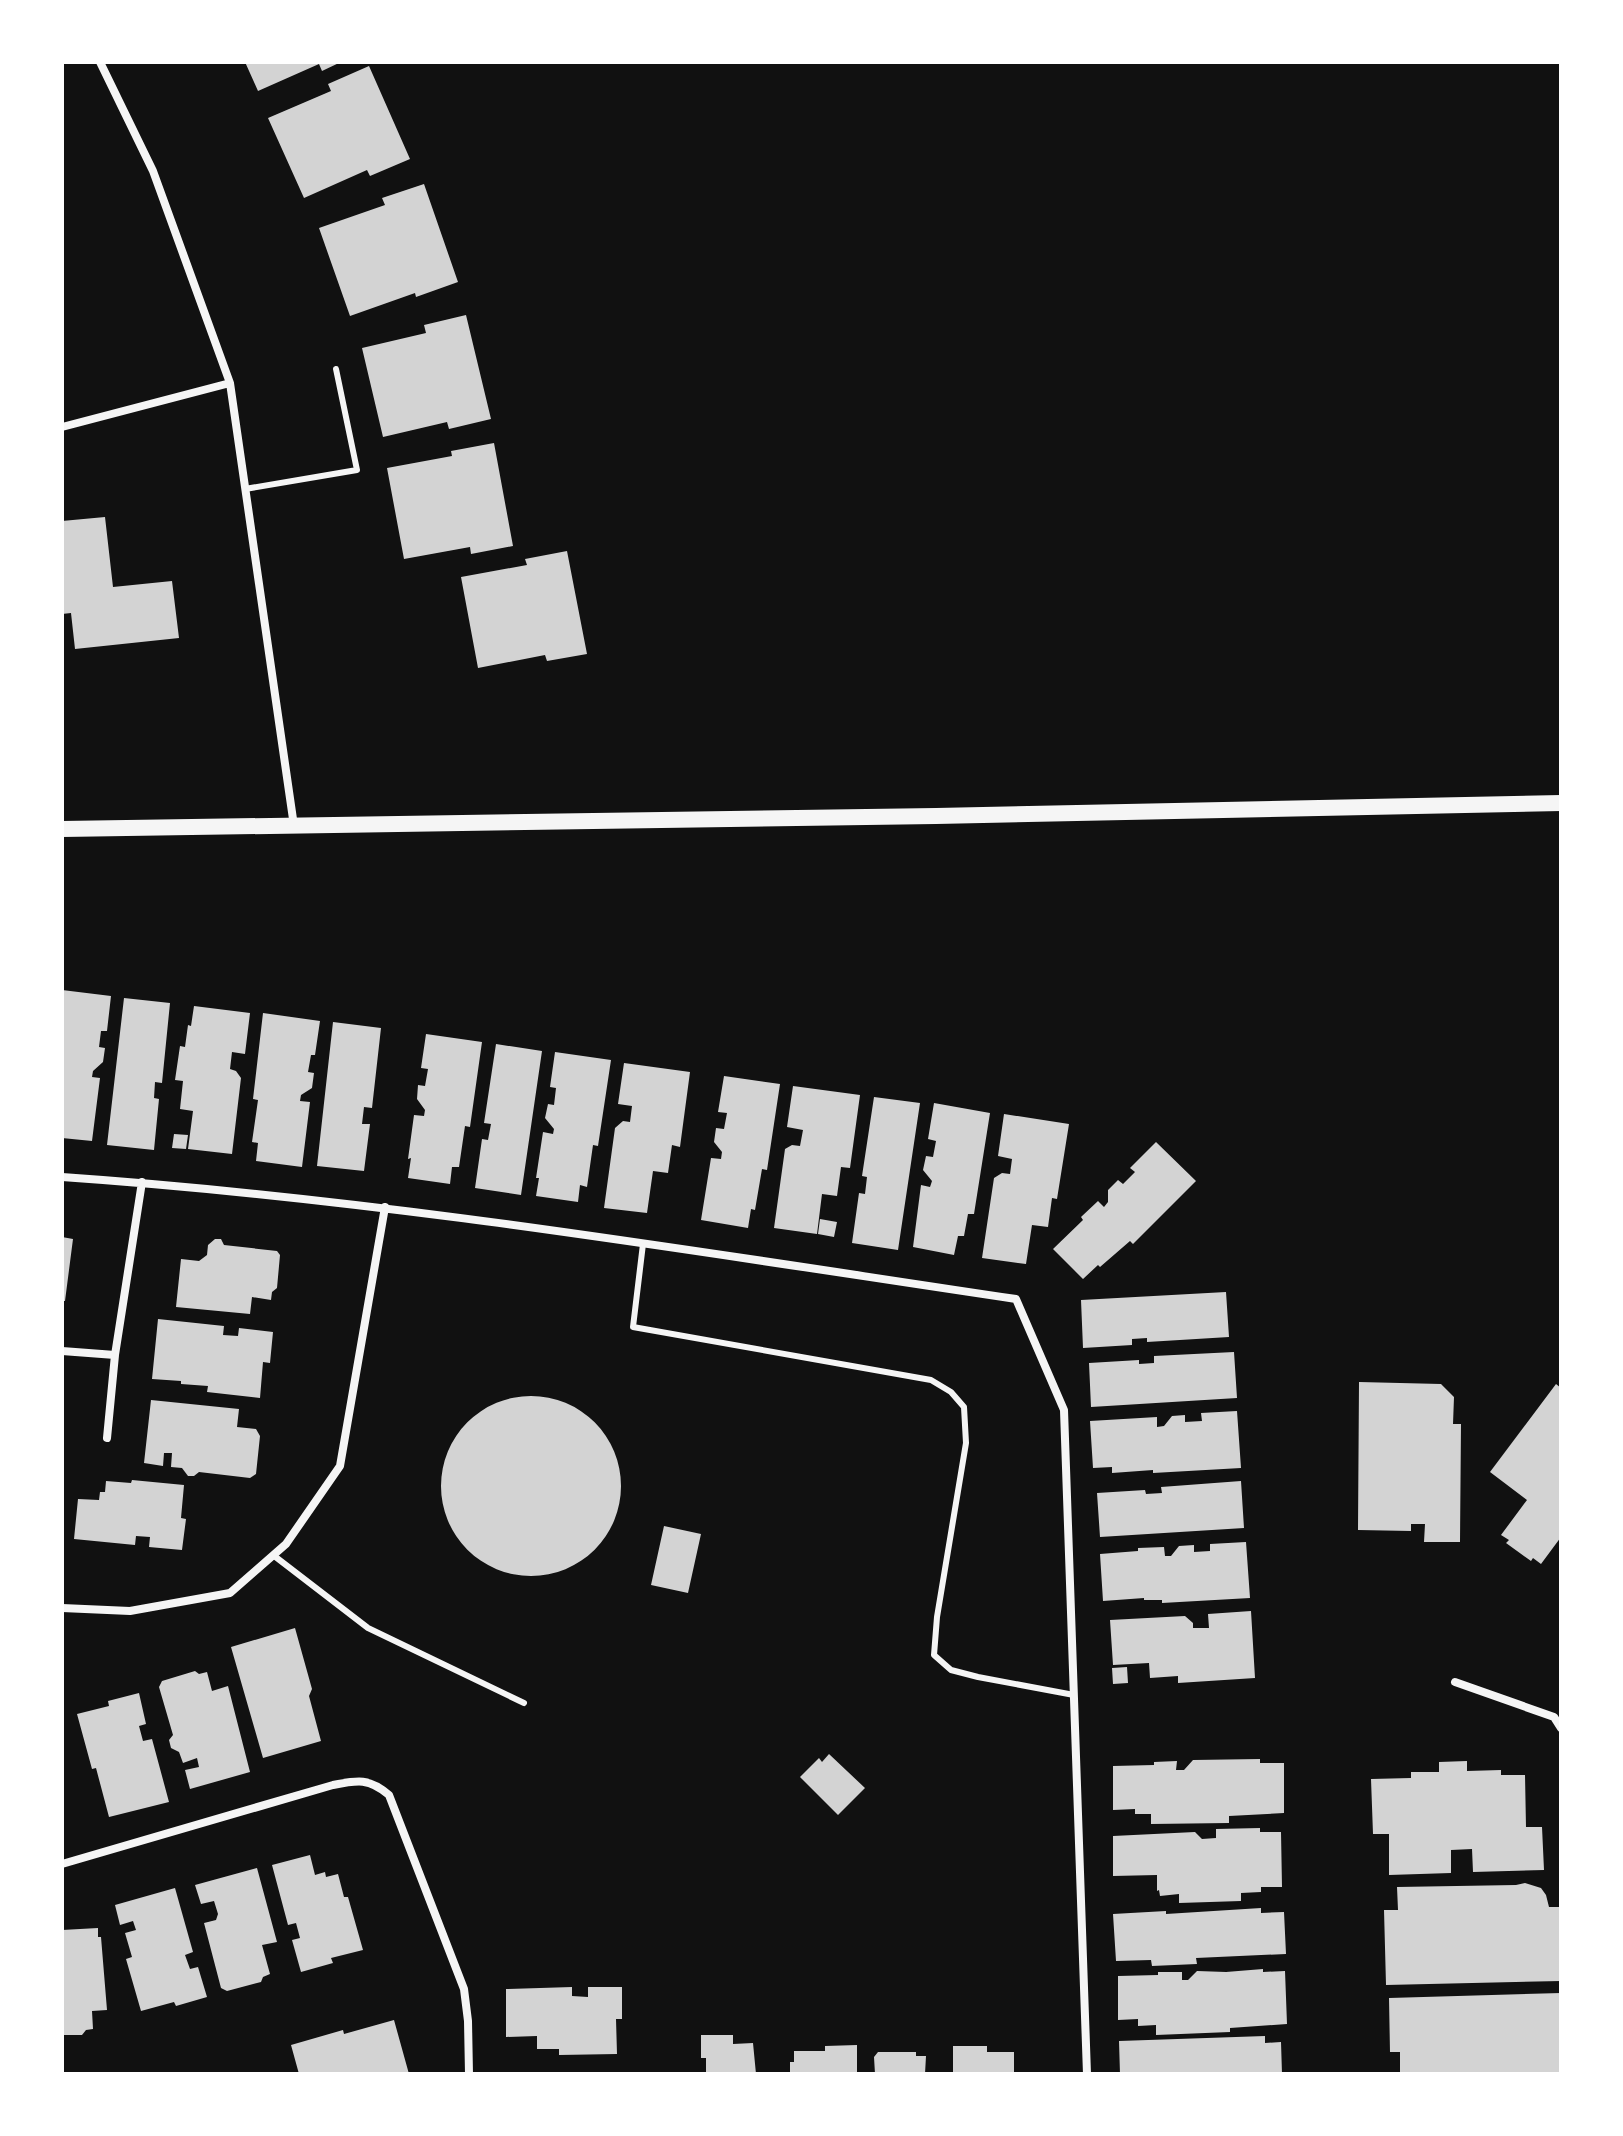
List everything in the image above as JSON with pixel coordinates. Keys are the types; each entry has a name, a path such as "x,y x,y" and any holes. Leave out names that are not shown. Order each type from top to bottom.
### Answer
{"main road":[{"path":"62,829 1561,803"}],"street":[{"path":"100,62 153,171 230,383 294,826"},
{"path":"62,427 230,383"},
{"path":"62,1177 142,1182 385,1207 1016,1299 1064,1410 1087,2074"},
{"path":"107,1438 115,1355 142,1182"},
{"path":"62,1608 130,1611 230,1593 286,1544 340,1466 385,1207"},
{"path":"62,1351 115,1355"},
{"path":"1455,1682 1554,1717 1561,1728"},
{"path":"62,1864 333,1785 373,1783 389,1795 464,1989 469,2074"}],"lane":[{"path":"245,489 357,470 336,369"},
{"path":"643,1244 633,1327 931,1380 951,1392 964,1407 966,1443 937,1617 934,1655 951,1670 1074,1695"},
{"path":"273,1555 368,1628 524,1703"}],"building":[{"path":"245,62 341,62 322,71 319,64 258,91"},
{"path":"369,66 410,159 370,176 367,170 304,198 268,118 331,91 328,84"},
{"path":"424,184 458,282 416,297 415,293 350,316 319,228 385,205 382,198"},
{"path":"466,315 491,419 449,429 447,422 383,437 362,348 426,333 424,325"},
{"path":"494,443 513,546 471,554 470,547 404,559 387,468 452,456 451,451"},
{"path":"105,517 113,587 172,581 179,638 75,649 71,613 62,614 62,521"},
{"path":"567,551 587,654 547,661 545,655 478,668 461,577 527,565 525,559"},
{"path":"62,990 111,996 107,1031 101,1031 99,1047 105,1048 103,1062 93,1071 92,1077 100,1078 92,1141 62,1138"},
{"path":"124,998 170,1003 162,1083 155,1082 154,1098 159,1099 154,1150 107,1145"},
{"path":"194,1006 250,1013 245,1054 232,1052 230,1069 241,1078 232,1154 188,1149 193,1111 180,1109 183,1081 175,1080 180,1046 185,1047"},
{"path":"263,1013 320,1021 315,1055 311,1055 308,1072 314,1073 312,1088 301,1095 300,1101 310,1102 302,1167 256,1161 258,1143 252,1142 258,1100 253,1099"},
{"path":"333,1022 381,1028 372,1108 364,1107 362,1124 370,1124 364,1171 317,1166"},
{"path":"426,1034 482,1042 470,1127 465,1126 459,1167 452,1167 450,1184 408,1178 414,1115 424,1116 425,1110 417,1099 418,1085 425,1086 428,1069 421,1068"},
{"path":"496,1044 542,1051 521,1195 475,1188 482,1139 488,1140 491,1124 484,1123"},
{"path":"555,1052 611,1060 598,1146 593,1145 587,1187 580,1185 578,1202 536,1196 543,1132 553,1134 554,1129 545,1118 548,1104 554,1105 556,1088 550,1087"},
{"path":"624,1063 690,1072 680,1147 672,1145 668,1173 653,1171 647,1213 604,1208 615,1128 623,1121 630,1122 632,1106 618,1104"},
{"path":"724,1076 780,1084 767,1170 762,1169 755,1210 751,1209 748,1228 701,1220 711,1158 721,1159 722,1152 714,1142 716,1128 724,1129 727,1113 718,1112"},
{"path":"793,1086 860,1095 850,1168 841,1167 837,1196 822,1194 817,1234 774,1228 785,1149 792,1145 800,1146 803,1130 787,1127"},
{"path":"874,1097 920,1103 898,1250 852,1243 859,1193 865,1194 867,1177 862,1176"},
{"path":"934,1103 990,1113 974,1214 968,1214 964,1236 958,1236 954,1255 913,1247 921,1185 930,1187 932,1181 923,1170 926,1156 933,1157 936,1141 928,1139"},
{"path":"1004,1114 1069,1124 1057,1199 1052,1198 1048,1227 1032,1225 1026,1264 982,1258 994,1178 1002,1173 1010,1174 1012,1159 998,1156"},
{"path":"174,1134 188,1135 186,1149 172,1148"},
{"path":"1156,1142 1196,1181 1133,1244 1130,1241 1083,1279 1053,1249 1098,1201 1104,1207 1108,1202 1108,1190 1118,1180 1123,1184 1135,1172 1130,1168"},
{"path":"820,1219 837,1222 834,1237 818,1234"},
{"path":"62,1237 73,1239 65,1301 62,1301"},
{"path":"215,1239 221,1239 224,1245 277,1251 280,1255 277,1288 272,1292 271,1300 252,1297 250,1314 176,1307 181,1259 199,1261 207,1255 208,1245"},
{"path":"1226,1292 1229,1337 1147,1342 1147,1338 1132,1339 1132,1345 1083,1348 1081,1300"},
{"path":"158,1319 224,1326 223,1335 238,1336 239,1328 273,1332 270,1363 263,1362 260,1398 207,1392 208,1386 152,1379"},
{"path":"1234,1352 1237,1398 1091,1407 1089,1363 1139,1360 1139,1364 1154,1363 1154,1356"},
{"path":"1359,1382 1441,1384 1454,1397 1453,1424 1461,1424 1460,1542 1424,1542 1425,1524 1411,1524 1411,1531 1358,1530"},
{"path":"1556,1384 1561,1388 1561,1537 1541,1564 1533,1558 1531,1561 1506,1543 1509,1540 1501,1535 1527,1500 1490,1472"},
{"path":"531,1396 565,1403 594,1423 614,1452 621,1486 614,1520 594,1549 565,1569 531,1576 497,1569 468,1549 448,1520 441,1486 448,1452 468,1423 497,1403"},
{"path":"151,1400 239,1409 237,1427 256,1429 260,1436 256,1474 250,1478 199,1472 188,1476 182,1468 171,1467 172,1453 164,1453 163,1466 144,1463"},
{"path":"1237,1411 1241,1468 1112,1473 1112,1467 1093,1468 1090,1421 1157,1417 1157,1427 1164,1426 1172,1416 1185,1415 1185,1422 1202,1421 1201,1413"},
{"path":"132,1480 184,1485 181,1518 186,1519 182,1550 149,1547 150,1537 136,1536 135,1545 74,1539 78,1499 99,1500 100,1492 105,1492 106,1481 131,1483"},
{"path":"1241,1481 1244,1528 1100,1537 1097,1493 1145,1490 1146,1494 1162,1493 1161,1487"},
{"path":"664,1526 701,1534 688,1593 651,1585"},
{"path":"1246,1542 1250,1598 1162,1603 1162,1600 1144,1598 1103,1601 1100,1554 1164,1547 1165,1556 1171,1556 1179,1546 1194,1545 1194,1552 1210,1551 1210,1544"},
{"path":"1251,1611 1255,1678 1178,1683 1178,1676 1150,1678 1149,1663 1113,1665 1110,1620 1185,1616 1193,1623 1193,1628 1209,1628 1208,1614"},
{"path":"295,1628 312,1689 309,1696 321,1741 263,1758 231,1647"},
{"path":"1127,1667 1128,1683 1113,1684 1112,1668"},
{"path":"195,1671 199,1674 207,1672 212,1691 228,1686 250,1772 190,1789 185,1770 199,1767 197,1758 183,1763 179,1752 171,1748 169,1740 173,1735 159,1687 162,1681"},
{"path":"139,1693 146,1724 139,1726 143,1741 152,1739 169,1802 109,1817 77,1714 109,1706 108,1701"},
{"path":"829,1754 865,1788 838,1815 800,1777 819,1758 822,1762"},
{"path":"1260,1759 1260,1763 1284,1763 1284,1813 1229,1816 1229,1823 1151,1824 1151,1814 1135,1814 1135,1809 1113,1810 1113,1766 1177,1761 1176,1770 1184,1770 1193,1760"},
{"path":"1467,1761 1467,1771 1501,1770 1501,1775 1525,1775 1526,1827 1542,1827 1544,1870 1473,1872 1472,1849 1451,1850 1451,1873 1389,1875 1389,1834 1373,1834 1371,1779 1411,1778 1411,1772 1439,1772 1439,1762"},
{"path":"1260,1828 1260,1832 1281,1832 1282,1887 1261,1887 1261,1892 1241,1893 1241,1901 1179,1903 1179,1894 1160,1896 1157,1875 1113,1876 1113,1836 1195,1832 1202,1839 1216,1838 1216,1829"},
{"path":"310,1855 315,1875 325,1872 326,1877 338,1874 363,1950 331,1958 333,1963 301,1972 292,1940 300,1938 296,1923 288,1925 272,1865"},
{"path":"257,1868 277,1942 262,1945 270,1974 263,1977 261,1982 227,1991 221,1988 204,1923 216,1920 218,1914 214,1901 201,1904 195,1885"},
{"path":"1525,1883 1541,1888 1549,1907 1559,1907 1561,1981 1386,1985 1384,1910 1398,1910 1397,1887"},
{"path":"175,1888 193,1952 185,1955 190,1969 198,1967 207,1997 141,2011 126,1959 132,1957 125,1933 136,1930 133,1921 120,1925 115,1905"},
{"path":"1261,1908 1261,1913 1284,1912 1286,1954 1196,1958 1197,1964 1152,1966 1151,1960 1116,1961 1113,1914"},
{"path":"98,1928 107,2010 92,2011 93,2029 86,2030 82,2035 62,2035 62,1930"},
{"path":"1263,1969 1263,1972 1285,1971 1287,2024 1230,2028 1230,2032 1156,2035 1156,2025 1138,2026 1138,2019 1118,2020 1118,1976 1182,1972 1182,1980 1188,1980 1197,1971"},
{"path":"572,1987 572,1996 588,1997 588,1987 622,1987 622,2019 616,2019 617,2054 559,2055 559,2049 537,2049 537,2036 506,2037 506,1989"},
{"path":"1561,1993 1561,2074 1400,2074 1400,2052 1390,2052 1389,1998"},
{"path":"394,2020 409,2074 299,2074 291,2045"},
{"path":"701,2035 733,2035 733,2044 753,2043 756,2074 706,2074 706,2058 701,2058"},
{"path":"1265,2036 1265,2043 1281,2042 1282,2074 1120,2074 1119,2041"},
{"path":"857,2045 857,2074 790,2074 794,2051 825,2051 825,2046"},
{"path":"953,2046 987,2046 987,2052 1014,2052 1014,2074 953,2074"},
{"path":"878,2052 916,2052 916,2056 926,2056 925,2074 875,2074 874,2057"}]}
